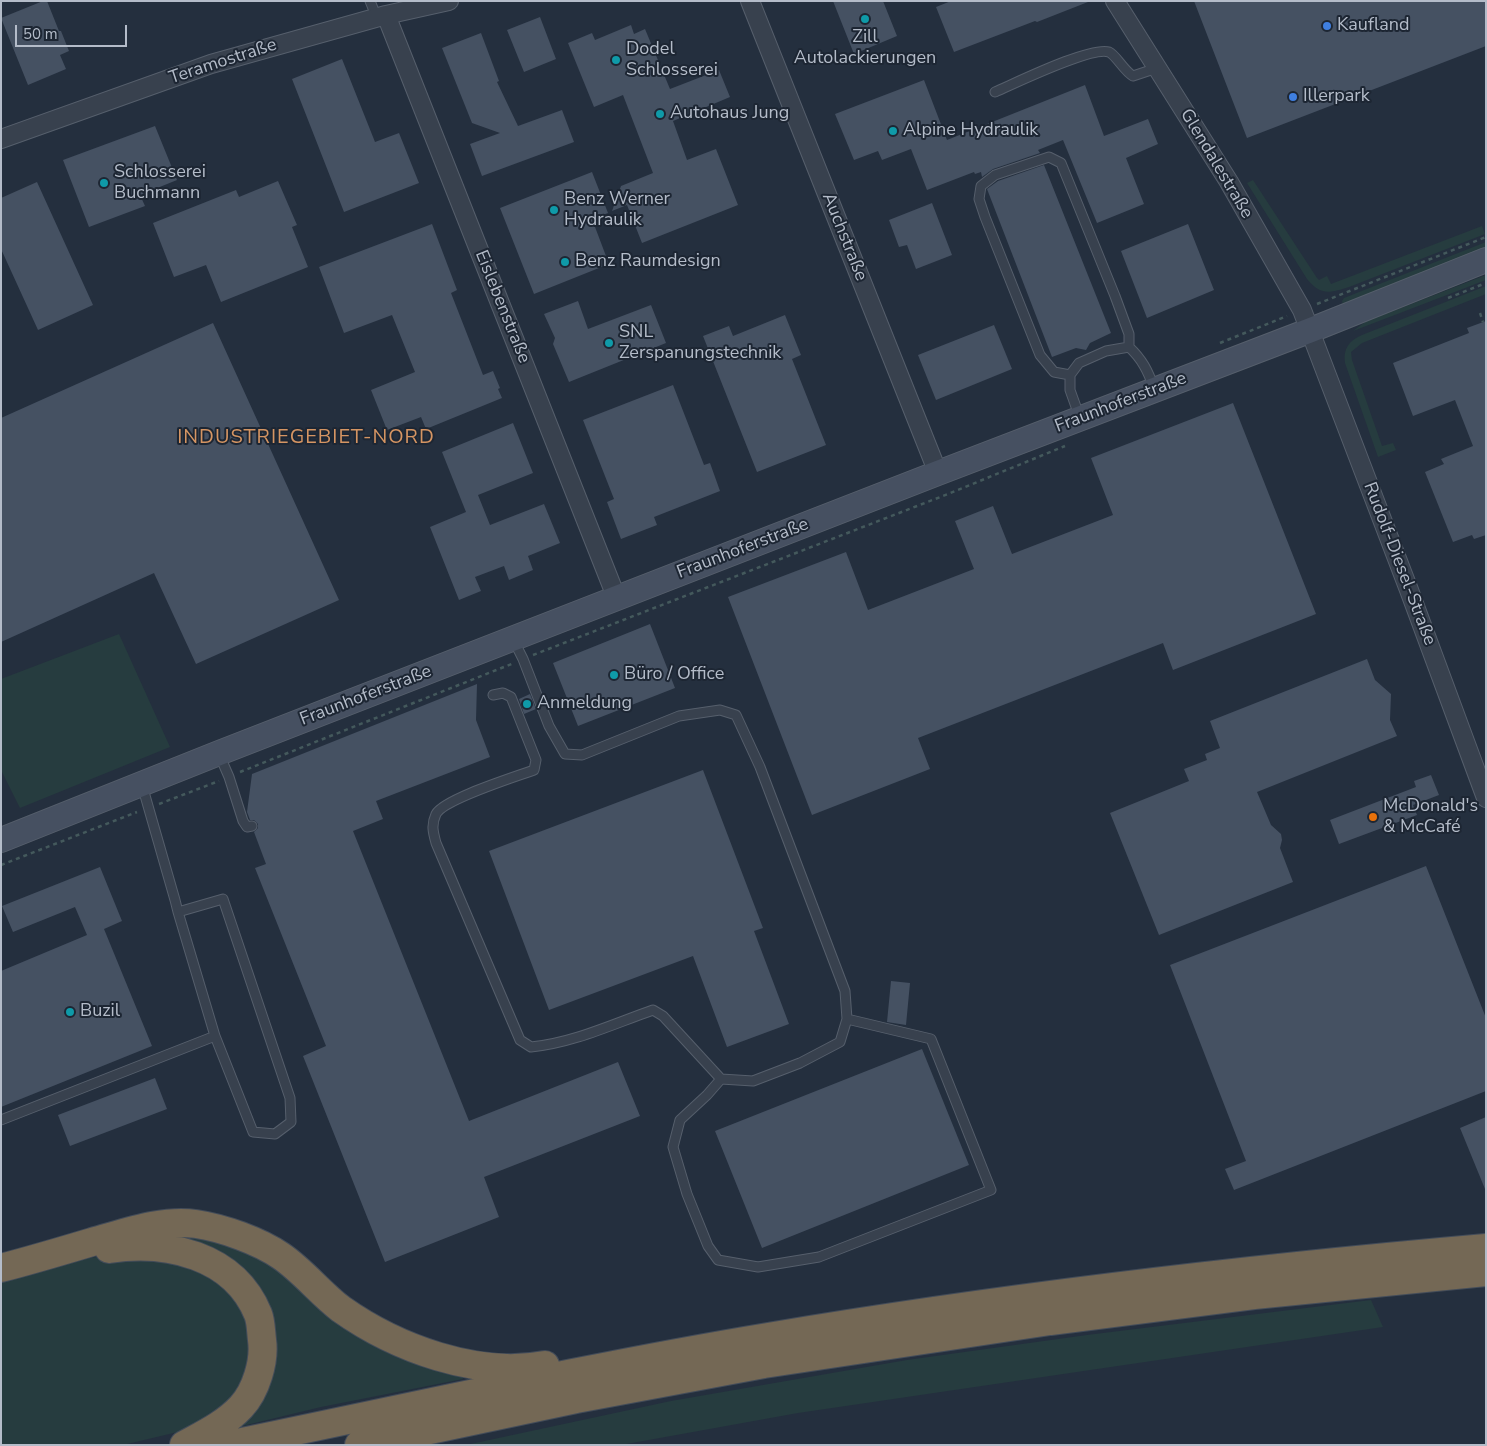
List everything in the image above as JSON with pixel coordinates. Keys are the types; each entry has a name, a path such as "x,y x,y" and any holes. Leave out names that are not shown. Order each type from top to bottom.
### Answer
{"highway":[{"path":"1,1268 156,1225 194,1224 224,1230 248,1239 281,1256 340,1308 374,1330 451,1360 484,1367 536,1366 634,1348 673,1354"},
{"path":"1,1279 98,1250 117,1247 172,1248 200,1256 224,1269 244,1289 259,1315 264,1353 257,1381 243,1406 227,1420 184,1445"},
{"path":"228,1445 433,1401 776,1335 930,1311 1170,1279 1486,1248"},
{"path":"358,1445 576,1399 783,1361 1050,1321 1254,1295 1486,1272"}],"street":[{"name":"Teramostraße","path":"1,139 211,64 430,3 449,1"},
{"name":"Auchstraße","path":"750,1 938,473"},
{"name":"Glendalestraße","path":"1115,1 1229,182 1302,310 1311,330"},
{"name":"Eislebenstraße","path":"382,17 617,599"},
{"name":"Fraunhoferstraße","path":"1,840 219,753 518,649 617,599 1311,330 1486,260"},
{"name":"Rudolf-Diesel-Straße","path":"1311,330 1363,472 1410,590 1486,798"}],"lane":[{"path":"370,1 382,17"},
{"path":"995,92 1078,56 1104,51 1112,53 1126,72 1133,76 1157,68"},
{"path":"1070,375 1054,372 1040,355 984,217 979,199 981,186 995,175 1048,157 1061,163 1115,296 1129,334 1129,347 1139,356 1148,371 1155,390"},
{"path":"1080,419 1070,390 1070,375 1080,363 1106,351 1129,347"},
{"path":"493,696 503,693 512,697 536,760 534,770 458,798 437,812 432,828 440,852 520,1040 531,1048 544,1046 565,1041 653,1010 663,1016 721,1079 753,1081 800,1063 840,1042 847,1019 845,991 760,767 736,715 720,710 679,716 582,755 565,754 549,726 518,649"},
{"path":"219,753 243,821 247,827 252,826"},
{"path":"142,785 178,912 215,1036 253,1132 275,1134 291,1122 290,1098 223,899 178,912"},
{"path":"721,1079 680,1120 673,1148 687,1194 708,1246 718,1260 758,1267 819,1257 991,1190 932,1040 847,1019"},
{"path":"1,1120 215,1036"}],"path":[{"path":"1441,300 1486,283"},
{"path":"1480,313 1483,322"},
{"path":"1,866 229,777 518,649 931,501 1073,443"}],"green space":[{"path":"1253,180 1317,278 1319,280 1327,276 1331,284 1482,226 1485,234 1349,287 1331,292 1321,291 1307,279 1247,183"},
{"path":"1486,242 1486,248 1343,305 1342,301 1344,298"},
{"path":"1486,275 1486,280 1353,331 1365,322"},
{"path":"1486,286 1486,294 1362,343 1351,352 1352,360 1382,446 1393,443 1396,450 1378,457 1345,363 1346,349 1354,340 1362,335"},
{"path":"119,634 170,747 20,808 1,770 1,679"},
{"path":"168,1233 217,1236 462,1370 463,1379 321,1407 242,1426 239,1423 270,1334"},
{"path":"126,1254 163,1256 216,1274 252,1323 250,1377 207,1425 123,1445 1,1445 1,1283 89,1258"},
{"path":"1371,1300 1383,1327 798,1413 621,1445 466,1445 671,1401 907,1360 1087,1335"}],"building":[{"path":"47,1 69,51 60,55 66,69 28,85 1,18"},
{"name":"Zill Autolackierungen","path":"833,1 883,1 897,36 854,54"},
{"path":"951,1 1088,2 954,52 936,7"},
{"name":"Illerpark","path":"1194,1 1486,1 1486,46 1247,138"},
{"path":"540,17 556,59 524,72 507,30"},
{"path":"631,25 634,34 645,29 670,89 719,70 730,97 673,121 687,160 716,149 738,205 642,243 627,205 612,211 621,186 653,173 623,95 594,107 568,43 592,33 595,40"},
{"path":"481,33 499,81 497,82 518,126 562,110 574,142 482,176 470,144 500,133 472,123 442,48"},
{"path":"342,59 375,142 399,133 419,183 344,212 292,79"},
{"path":"924,80 947,140 1085,85 1104,136 1148,119 1158,144 1126,158 1144,204 1097,223 1063,140 1038,150 1040,153 993,169 982,177 981,172 975,174 974,172 927,190 911,149 882,160 878,151 854,160 835,114"},
{"name":"Schlosserei Buchmann","path":"155,126 177,180 140,195 145,206 89,227 63,160"},
{"path":"1044,165 1111,333 1090,343 1086,350 1076,348 1052,357 987,189 998,181"},
{"path":"592,172 608,213 592,219 609,264 534,294 500,208"},
{"path":"278,181 297,225 292,227 308,267 221,302 206,265 174,277 153,223 236,190 239,197"},
{"path":"37,182 93,305 38,330 1,249 1,198"},
{"path":"932,203 952,255 916,269 907,245 899,247 889,220"},
{"path":"432,224 457,290 451,293 483,375 493,371 502,398 426,429 421,417 387,430 371,390 415,372 392,315 344,333 319,267"},
{"path":"1188,224 1214,290 1147,318 1121,251"},
{"name":"SNL Zerspanungstechnik","path":"578,301 588,329 651,305 666,343 569,382 553,344 555,338 544,314"},
{"path":"785,315 801,355 792,359 826,445 757,472 703,336 729,326 733,336"},
{"path":"1486,321 1486,535 1474,539 1472,535 1453,542 1425,472 1444,464 1441,459 1473,446 1455,400 1413,416 1393,363 1469,333 1467,328"},
{"path":"213,323 339,600 196,664 154,573 1,642 1,418"},
{"path":"994,325 1012,369 936,400 918,355"},
{"path":"673,385 704,465 710,463 720,491 654,517 657,525 621,539 607,502 614,499 583,420"},
{"path":"1233,403 1316,614 1173,670 1163,643 918,738 930,769 812,815 728,597 846,552 868,610 974,569 955,521 993,506 1012,554 1113,515 1091,458"},
{"path":"513,423 533,473 478,495 490,525 544,504 560,543 528,556 533,570 509,580 504,566 475,577 481,591 459,600 430,527 466,512 442,452"},
{"name":"Büro / Office","path":"650,624 675,688 578,726 553,663"},
{"path":"1367,659 1375,680 1391,694 1390,720 1397,736 1257,792 1271,825 1281,834 1280,848 1293,882 1159,935 1110,813 1189,781 1184,769 1207,760 1205,754 1220,748 1210,721"},
{"path":"477,684 476,720 490,757 376,801 383,819 353,831 469,1121 618,1062 640,1116 484,1177 499,1217 385,1262 303,1056 326,1046 255,868 266,864 254,832 258,828 258,824 254,820 250,820 247,812 252,774"},
{"name":"Anmeldung","path":"530,694 536,709 524,714 519,699"},
{"path":"703,770 763,928 754,931 789,1024 727,1047 693,956 549,1010 489,851"},
{"name":"McDonald's & McCafé","path":"1431,775 1439,795 1413,805 1417,815 1339,844 1330,820 1416,787 1414,781"},
{"path":"1426,866 1486,1018 1486,1091 1234,1190 1225,1169 1246,1161 1170,965"},
{"name":"Buzil","path":"100,867 122,921 104,929 152,1046 1,1107 1,971 87,935 75,907 13,932 2,906"},
{"path":"891,981 910,983 906,1025 887,1022"},
{"path":"922,1049 969,1165 762,1248 715,1131"},
{"path":"155,1078 167,1109 70,1146 58,1115"},
{"path":"1486,1117 1486,1189 1485,1189 1460,1128"}],"place":[{"name":"Zill Autolackierungen","path":"865,19"},
{"name":"Kaufland","path":"1327,26"},
{"name":"Dodel Schlosserei","path":"616,60"},
{"name":"Illerpark","path":"1293,97"},
{"name":"Autohaus Jung","path":"660,114"},
{"name":"Alpine Hydraulik","path":"893,131"},
{"name":"Schlosserei Buchmann","path":"104,183"},
{"name":"Benz Werner Hydraulik","path":"554,210"},
{"name":"Benz Raumdesign","path":"565,262"},
{"name":"SNL Zerspanungstechnik","path":"609,343"},
{"name":"Büro / Office","path":"614,675"},
{"name":"Anmeldung","path":"527,704"},
{"name":"McDonald's & McCafé","path":"1373,817"},
{"name":"Buzil","path":"70,1012"}],"district":[{"name":"INDUSTRIEGEBIET-NORD","path":"306,438"}]}
